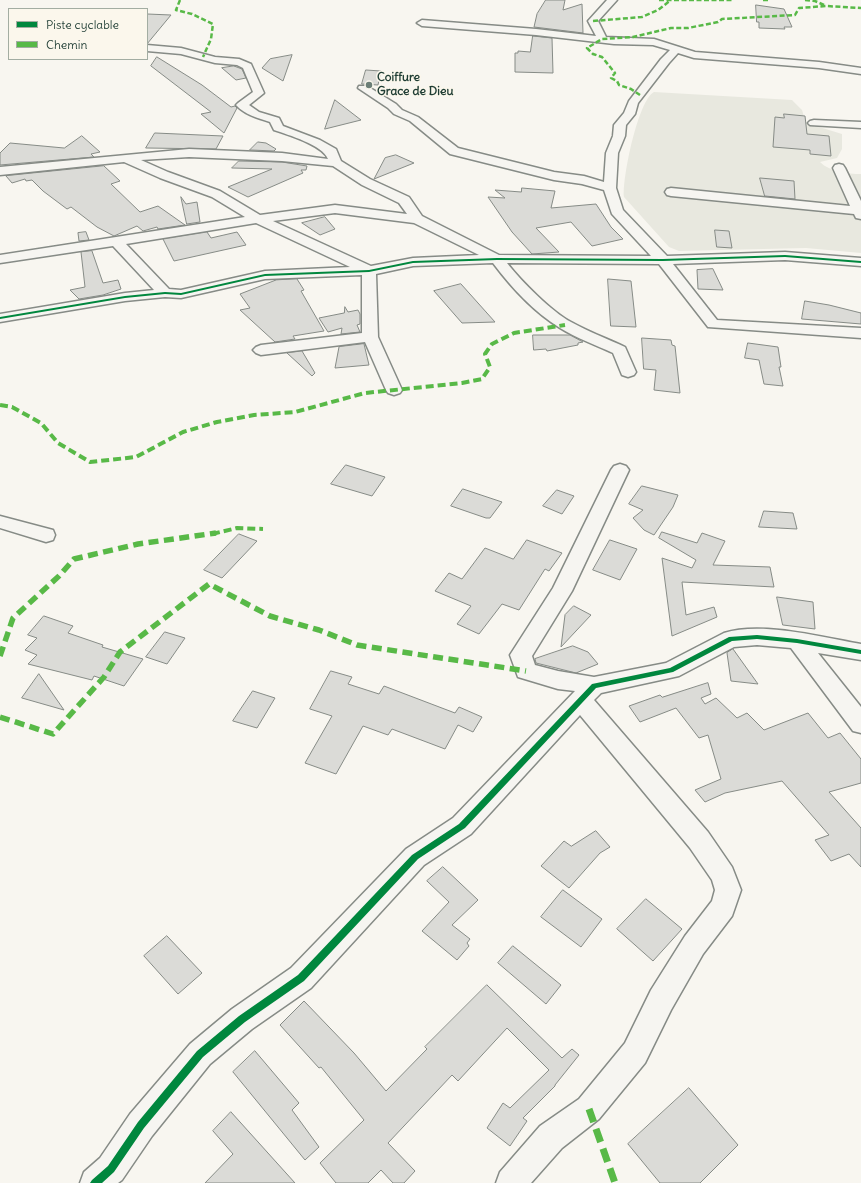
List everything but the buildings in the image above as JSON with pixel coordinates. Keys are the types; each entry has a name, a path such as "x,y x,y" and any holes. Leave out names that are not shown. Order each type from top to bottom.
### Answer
{"street":[{"path":"602,39 593,20 599,16 612,0"},
{"path":"422,23 602,39 654,42 694,55 819,65 861,71"},
{"path":"148,48 181,51 215,60 239,62 247,66 259,93 242,105 255,114 274,120 278,128 316,142 332,152 336,163"},
{"path":"676,50 665,61 633,104 629,114 620,125 619,136 612,153 610,188 617,211 663,260 713,324 861,333"},
{"path":"363,88 392,106 398,112 414,119 454,151 554,176 584,180 610,188"},
{"path":"814,122 861,125"},
{"path":"0,171 189,153 229,154 336,163 366,182 404,200 417,219"},
{"path":"124,158 142,164 164,175 216,194 258,219 369,272"},
{"path":"839,168 860,213"},
{"path":"846,182 861,180"},
{"path":"671,192 860,213"},
{"path":"0,258 258,219 336,209 417,219 497,260 511,278 565,325 620,350 628,372"},
{"path":"115,240 165,293"},
{"path":"0,318 118,298 165,293 181,294 265,276 369,272 413,262 497,260 663,260 785,256 861,262"},
{"path":"369,272 370,338 394,390"},
{"path":"261,350 370,338"},
{"path":"511,1183 551,1137 589,1109 635,1053 661,1000 694,945 723,907 728,890 723,875 699,840 587,693 558,680 526,671 521,655 562,591 620,470"},
{"path":"0,522 46,535"},
{"path":"108,1178 140,1125 200,1054 242,1019 300,978 415,857 462,826 587,693 671,670 731,639 757,637 797,641 861,652"},
{"path":"797,641 861,724"}],"shaded area":[{"path":"654,92 792,100 802,110 806,123 842,134 842,149 837,158 820,162 834,170 845,173 861,174 861,253 806,248 679,251 669,247 624,197 628,158 632,141 642,109 648,98"}],"marked path":[{"path":"180,0 176,10 192,14 213,24 211,39 203,57"},
{"path":"659,0 732,0"},
{"path":"593,21 634,19 642,17 658,10 671,0"},
{"path":"763,0 769,0"},
{"path":"805,0 815,1 824,5"},
{"path":"640,95 631,89 619,85 617,81 611,78 615,73 602,57 593,54 587,48 602,39 633,37 671,28 688,28 718,22 722,19 795,15 799,8 826,6 861,8"},
{"path":"0,405 12,407 41,423 58,443 90,462 136,457 183,432 217,422 254,415 295,412 365,393 462,383 482,379 490,367 485,354 492,344 514,333 565,325"},
{"path":"0,656 13,618 59,576 74,559 138,544 182,537 210,535 237,528 263,529"},
{"path":"0,717 53,734 104,677 120,652 209,584 270,616 319,630 357,645 526,671"},
{"path":"589,1109 615,1183"}],"cycle path":[{"path":"0,318 125,297 165,293 181,294 265,275 369,271 413,262 497,259 663,260 785,256 861,262"},
{"path":"95,1183 111,1169 141,1125 200,1054 242,1019 301,978 415,857 462,826 594,686 671,670 731,639 757,637 797,641 861,652"}],"place":[{"name":"Coiffure Grace de Dieu","path":"369,85"}]}
